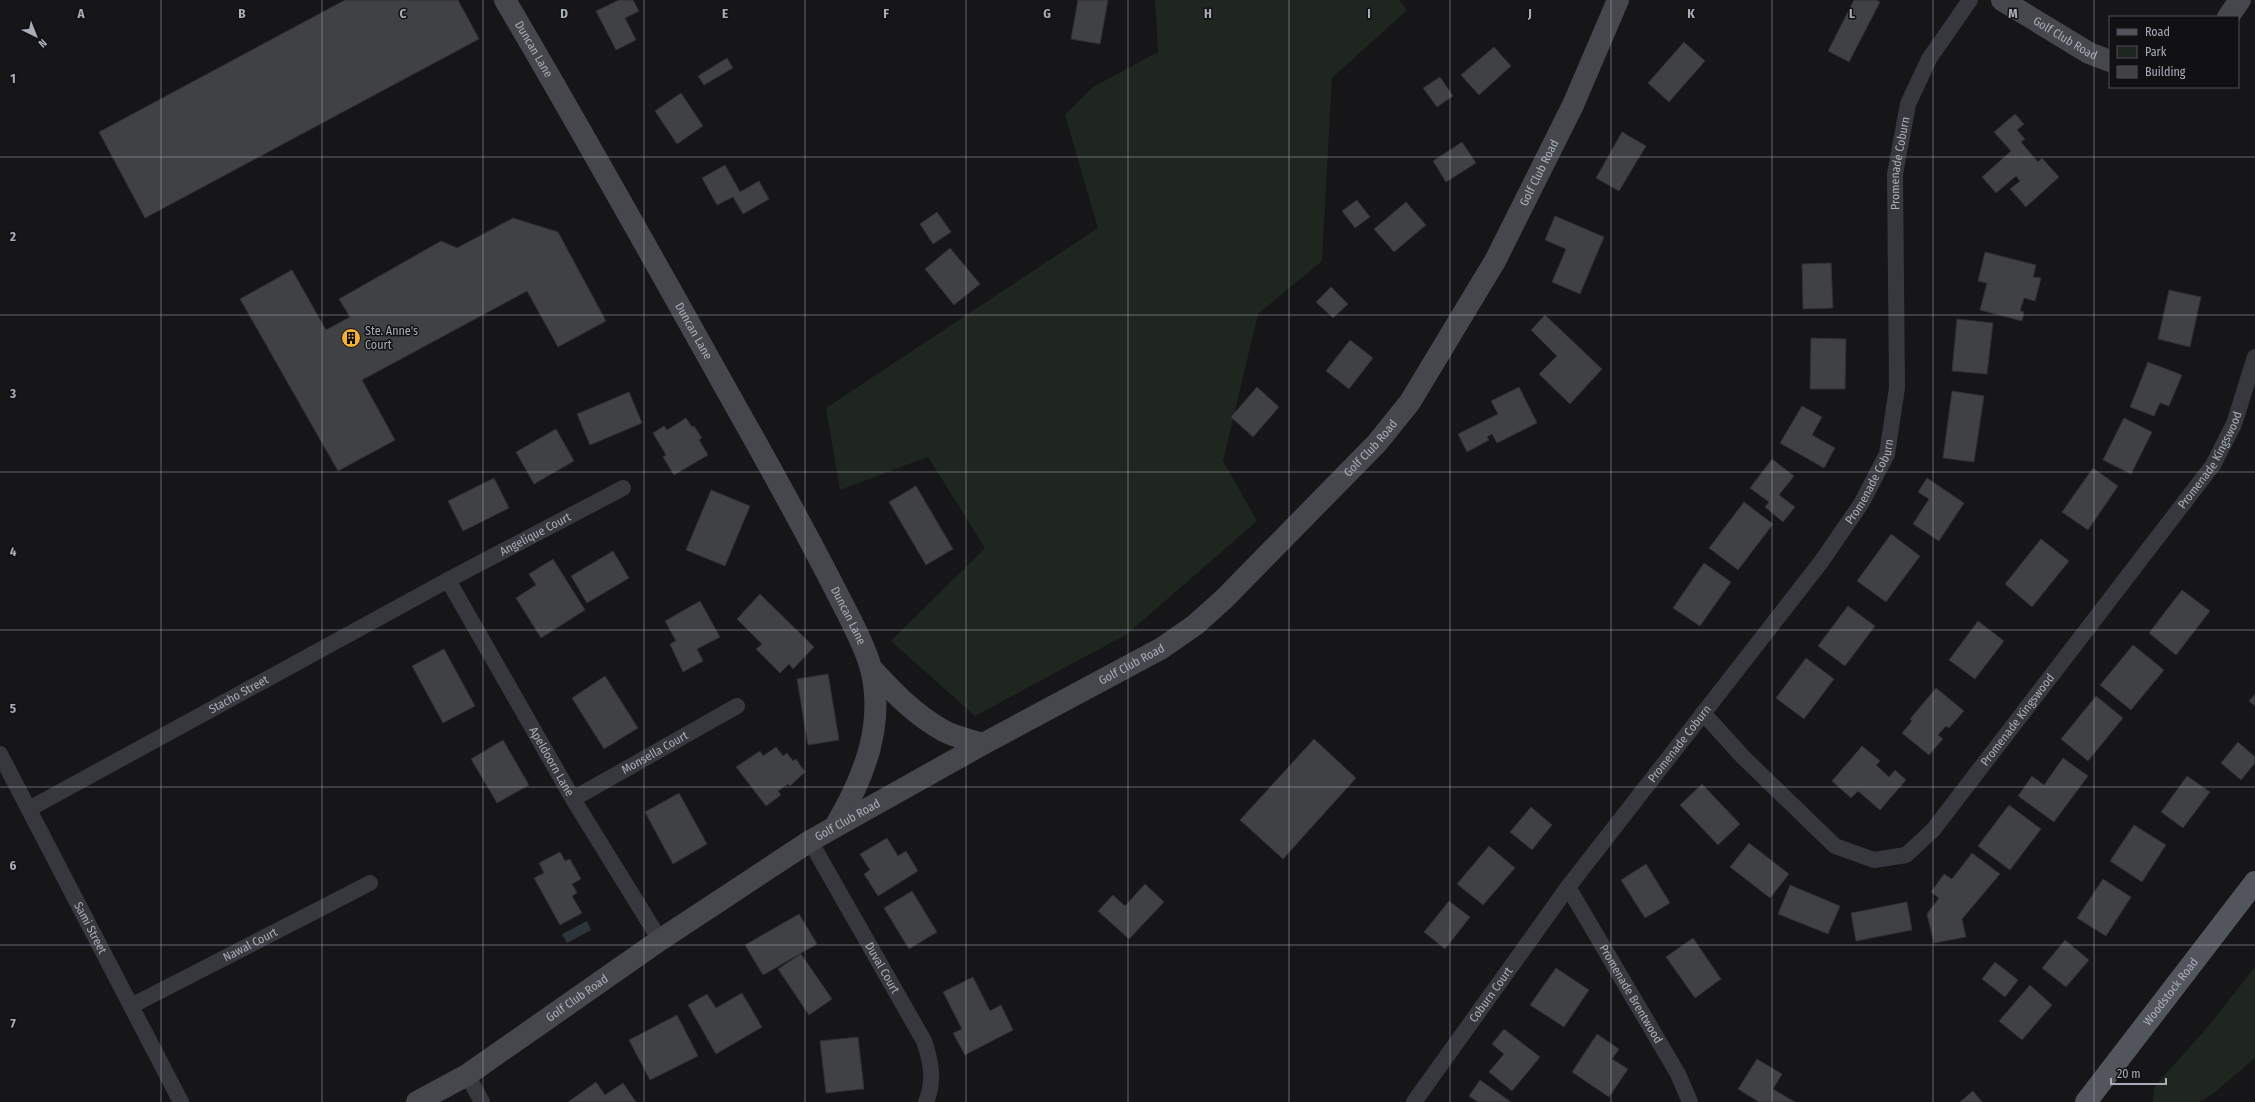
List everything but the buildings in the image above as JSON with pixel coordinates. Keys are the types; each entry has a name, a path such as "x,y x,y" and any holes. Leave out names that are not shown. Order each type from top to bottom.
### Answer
{"main road":[{"name":"Woodstock Road","path":"2086,1102 2255,882"}],"street":[{"name":"Duncan Lane","path":"506,0 799,520 848,614 871,668"},
{"name":"Golf Club Road","path":"417,1102 467,1075 660,940 810,840 836,824 1162,648 1195,625 1224,599 1377,443 1410,402 1454,332 1495,260 1573,105 1618,0"},
{"name":"Promenade Coburn","path":"1568,887 1821,562 1861,504 1887,454 1897,388 1895,174 1908,104 1929,59 1970,0"},
{"name":"Golf Club Road","path":"2002,0 2089,53 2109,61"},
{"path":"2229,16 2240,0"},
{"name":"Promenade Kingswood","path":"1703,713 1743,757 1835,846 1874,860 1906,855 1933,830 2213,465 2234,424 2255,357"},
{"name":"Angelique Court","path":"448,580 623,488"},
{"name":"Apeldoorn Lane","path":"448,580 573,799 660,940"},
{"name":"Stacho Street","path":"29,808 448,580"},
{"path":"871,668 895,694 918,714 945,732 983,744"},
{"path":"836,824 854,795 866,764 873,735 875,705 871,668"},
{"name":"Monsella Court","path":"573,799 737,706"},
{"name":"Sami Street","path":"0,754 181,1102"},
{"name":"Duval Court","path":"810,840 924,1041 930,1057 932,1074 930,1094 926,1102"},
{"name":"Nawal Court","path":"131,1006 370,883"},
{"name":"Coburn Court","path":"1414,1102 1568,887"},
{"name":"Promenade Brentwood","path":"1568,887 1678,1074 1690,1102"},
{"path":"467,1075 482,1102"}],"green space":[{"path":"1155,0 1399,0 1407,10 1332,78 1322,261 1258,314 1223,461 1257,521 1127,634 975,716 891,641 985,548 928,457 840,490 826,408 1098,228 1065,115 1093,87 1158,52"},
{"path":"2255,967 2255,1058 2215,1092 2200,1102 2153,1102 2154,1089 2160,1080 2206,1029"}],"shaded area":[{"path":"587,921 591,930 567,943 562,934"}],"place":[{"name":"Ste. Anne's Court","path":"351,338"}]}
